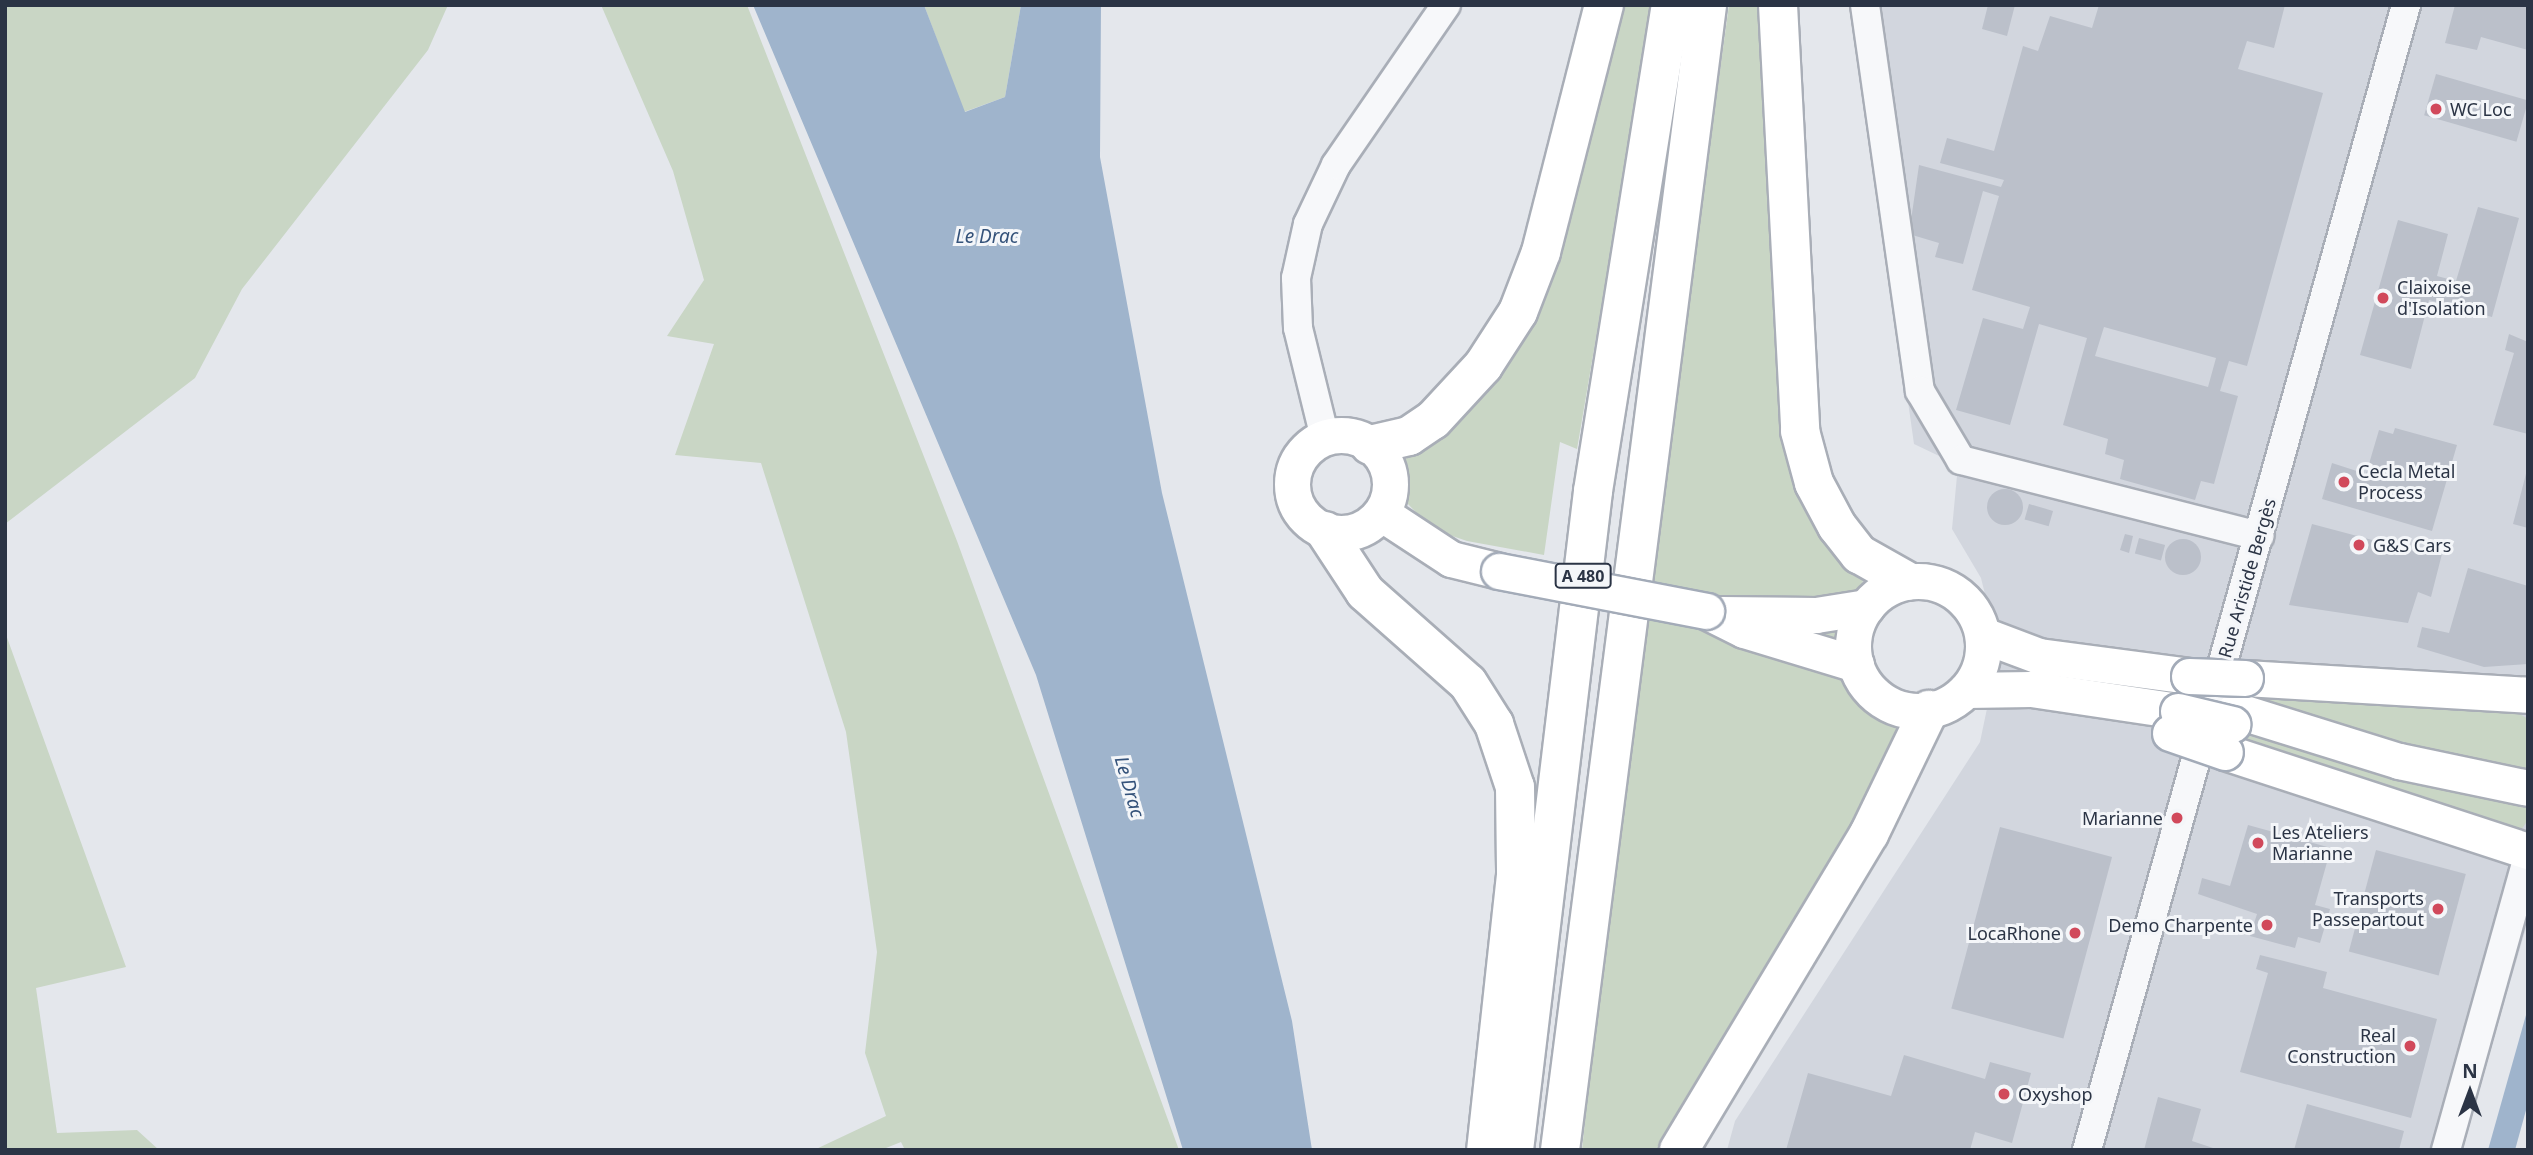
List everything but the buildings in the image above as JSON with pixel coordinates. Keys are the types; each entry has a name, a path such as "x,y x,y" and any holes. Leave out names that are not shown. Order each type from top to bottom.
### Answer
{"highway":[{"path":"1370,445 1409,436 1433,419 1483,366 1518,312 1541,252 1604,5"},
{"name":"A 480","path":"1514,1150 1593,491 1671,5"},
{"name":"A 480","path":"1560,1150 1707,5"},
{"path":"1778,5 1800,431 1814,483 1837,526 1859,554 1907,582"},
{"path":"1325,531 1365,592 1468,683 1494,724 1515,787 1517,864 1486,1150"},
{"path":"1679,1150 1870,834 1929,710"}],"main road":[{"path":"1348,436 1370,445 1389,477 1381,513 1356,531 1325,531 1301,513 1291,484 1301,456 1325,438 1348,436"},
{"path":"1381,513 1451,559 1712,613 1816,615 1866,607 1907,582 1951,589 1975,614 1983,635 1981,665 1966,690"},
{"path":"1866,607 1854,634 1856,664 1884,701 1929,710 1966,690 2031,689 2180,704 2511,785"},
{"path":"1712,613 1744,630 1856,664"},
{"path":"1983,635 2081,664 2180,704 2234,716 2528,854"},
{"path":"2234,716 2528,695"}],"street":[{"path":"1325,438 1296,302 1308,224 1336,165 1446,5"},
{"path":"1865,5 1920,391 1961,460 2259,536"},
{"name":"Rue Aristide Bergès","path":"2087,1150 2406,5"},
{"path":"2446,1150 2528,854"}],"shaded area":[{"path":"1852,5 2528,5 2528,921 2461,1150 1727,1150 1735,1121 1980,742 1999,651 1981,578 1952,529 1958,465 1914,444"}],"green space":[{"path":"5,5 448,5 428,50 242,289 195,378 5,524"},
{"path":"601,5 747,5 957,541 1179,1150 905,1150 901,1142 881,1150 814,1150 886,1116 865,1053 877,952 846,732 761,463 675,455 714,344 667,336 704,280 673,171"},
{"path":"924,5 1021,5 1005,97 964,112"},
{"path":"1614,5 1653,5 1577,449 1560,442 1544,555 1467,541 1432,529 1407,503 1404,461 1461,403 1523,322"},
{"path":"1729,5 1771,5 1781,353 1836,547 1863,581 1836,675 1867,709 1907,727 1859,825 1664,1150 1582,1150 1615,831"},
{"path":"5,632 126,967 36,988 57,1133 137,1130 159,1150 5,1150"},
{"path":"2227,686 2510,708 2528,719 2528,772 2478,767 2230,700"},
{"path":"2228,731 2528,803 2528,820 2521,830 2475,829 2224,744"}],"water":[{"name":"Le Drac","path":"753,5 924,5 965,112 1005,97 1021,5 1101,5 1100,157 1162,493 1292,1021 1312,1150 1183,1150 1036,675"},
{"path":"2528,1008 2528,1103 2515,1150 2488,1150"}],"place":[{"name":"WC Loc","path":"2436,109"},
{"name":"Claixoise d'Isolation","path":"2383,298"},
{"name":"Cecla Metal Process","path":"2344,482"},
{"name":"G&S Cars","path":"2359,545"},
{"name":"Marianne","path":"2177,818"},
{"name":"Les Ateliers Marianne","path":"2258,843"},
{"name":"Transports Passepartout","path":"2438,909"},
{"name":"Demo Charpente","path":"2267,925"},
{"name":"LocaRhone","path":"2075,933"},
{"name":"Real Construction","path":"2410,1046"},
{"name":"Oxyshop","path":"2004,1094"}]}
